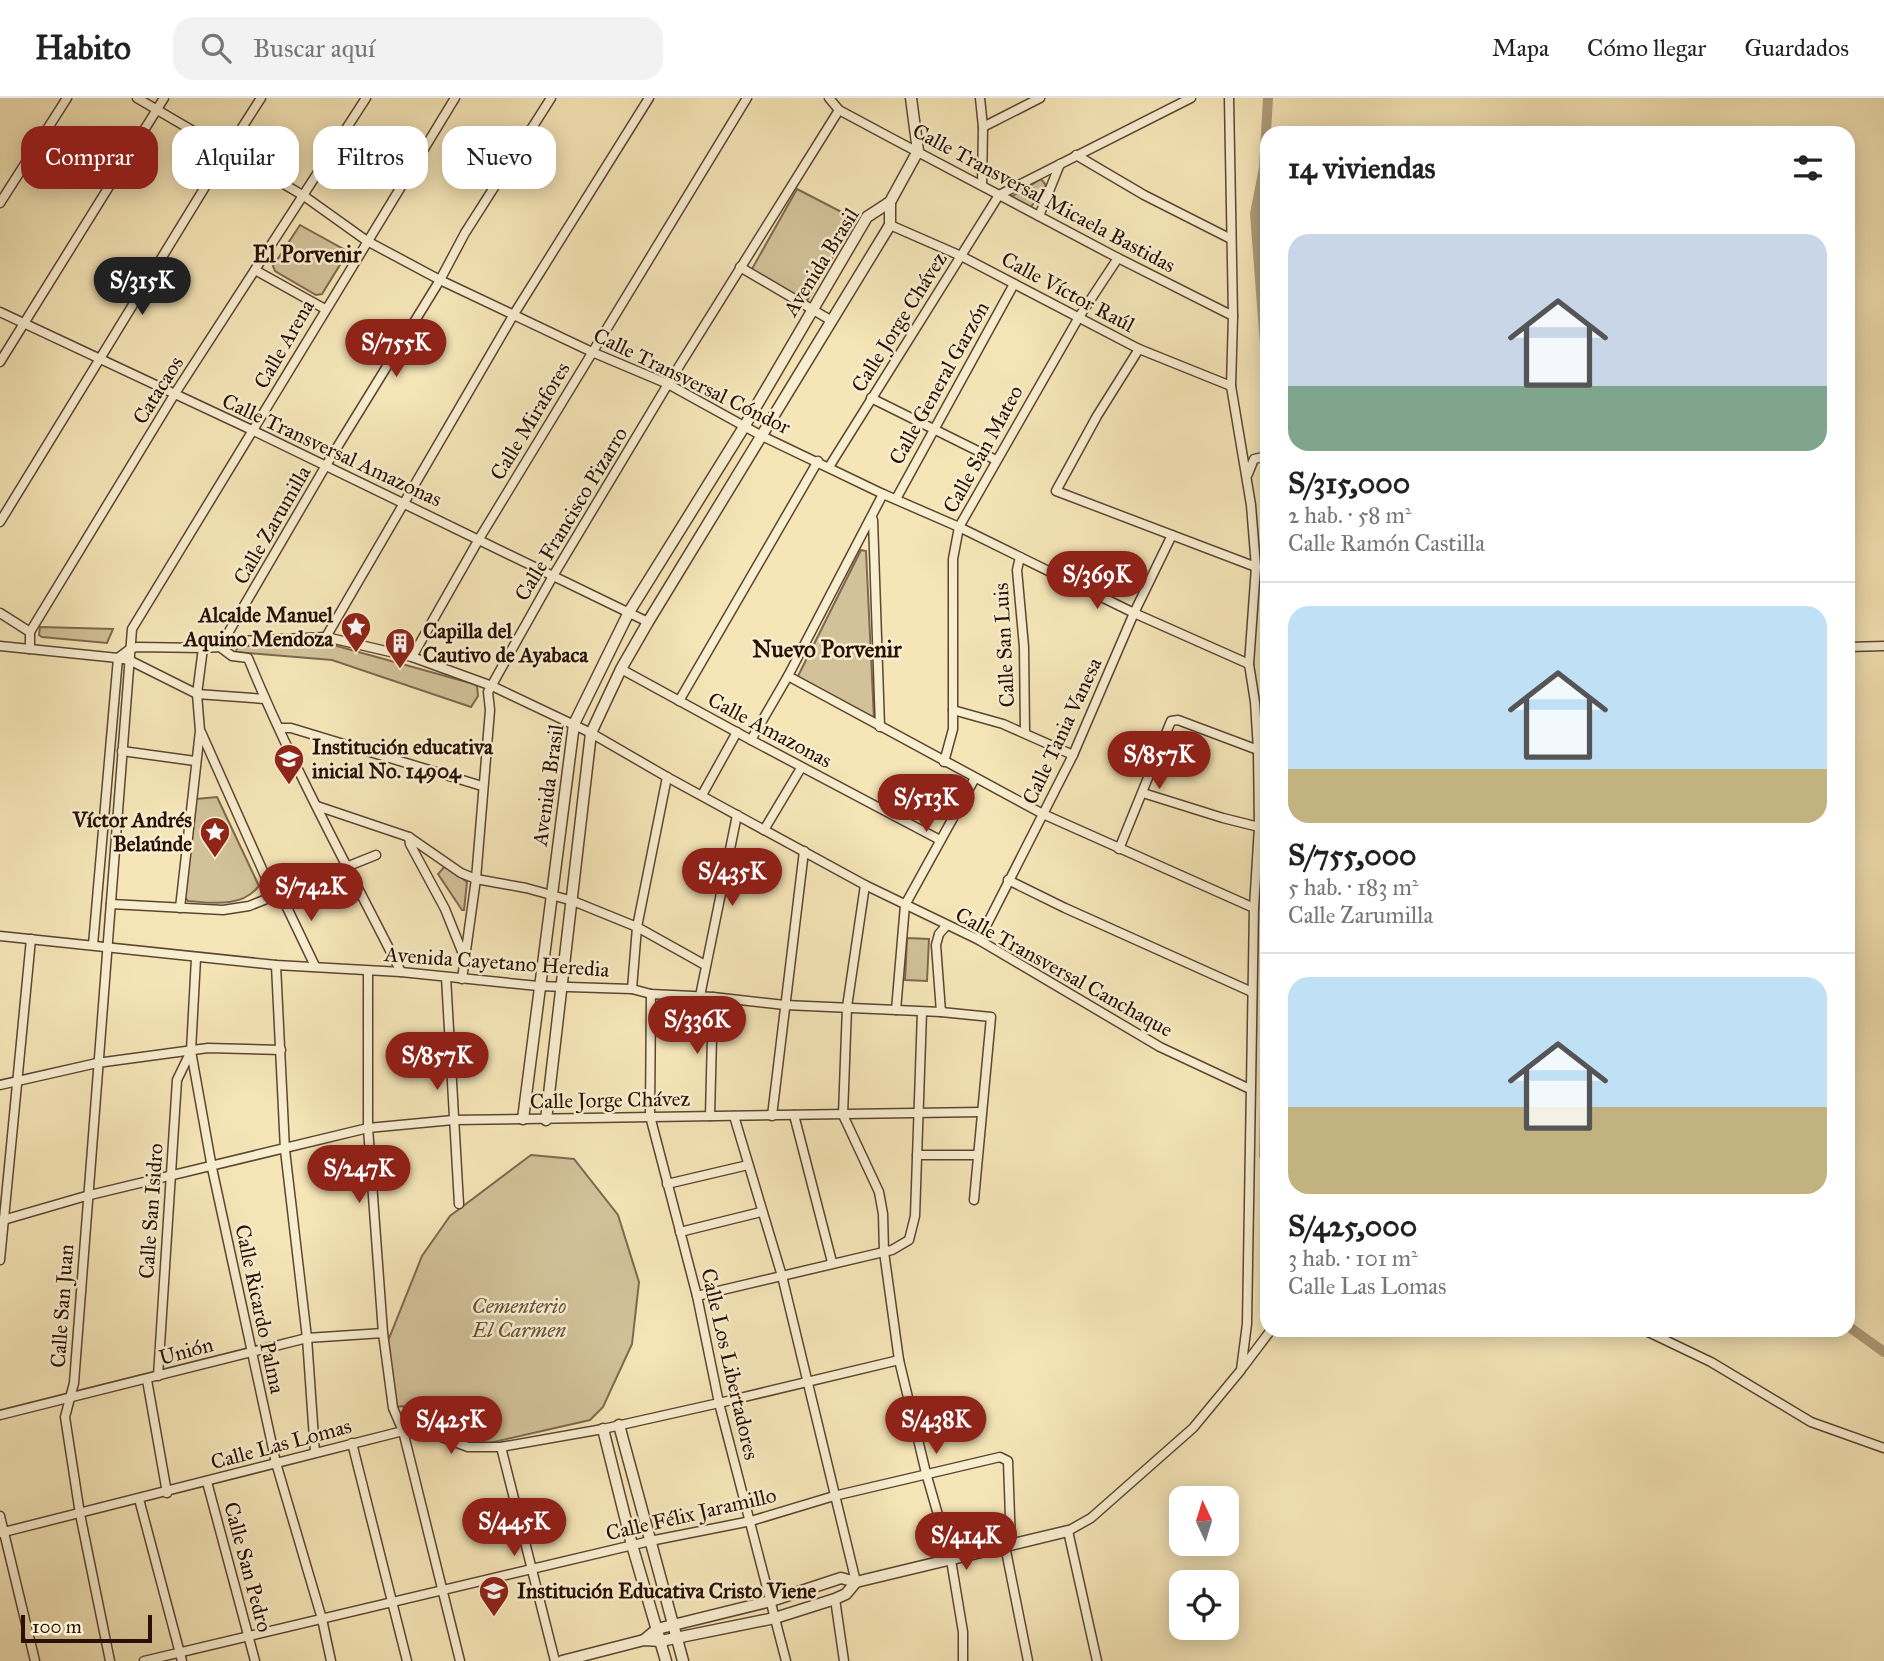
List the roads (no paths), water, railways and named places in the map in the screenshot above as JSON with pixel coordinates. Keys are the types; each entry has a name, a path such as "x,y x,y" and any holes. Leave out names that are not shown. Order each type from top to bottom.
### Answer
{"street":[{"path":"0,203 67,98"},
{"name":"Calle Transversal Cóndor","path":"137,98 185,126"},
{"path":"0,362 164,98"},
{"path":"243,126 261,98"},
{"name":"Catacaos","path":"30,632 174,395 366,98"},
{"name":"Calle Arena","path":"122,751 132,629 454,98"},
{"name":"Calle Zarumilla","path":"220,647 465,233 551,98"},
{"path":"326,637 514,314 649,98"},
{"name":"Calle Mirafores","path":"412,656 479,539 747,98"},
{"path":"890,202 918,151 911,98"},
{"path":"980,98 983,127 982,185"},
{"path":"983,127 1040,98"},
{"path":"999,195 1191,98"},
{"path":"1229,98 1233,316 1231,386 1247,480 1256,567 1249,664 1258,750 1259,827 1254,908 1250,1089 1250,1274 1241,1370"},
{"path":"832,99 839,110"},
{"name":"Calle Transversal Micaela Bastidas","path":"839,110 1233,316"},
{"name":"Calle Francisco Pizarro","path":"463,979 476,879 490,710 488,692 553,576 668,384 839,110"},
{"path":"1076,155 1144,195 1231,239"},
{"path":"1039,216 1060,164"},
{"path":"0,522 204,189"},
{"name":"Calle Transversal Cóndor","path":"291,189 367,241 440,279 592,352 668,384 744,427 883,494 959,527 1134,613 1249,664"},
{"name":"Calle Jorge Chávez","path":"829,467 999,195"},
{"name":"Avenida Brasil","path":"546,1120 591,733 621,669 648,622 890,225 890,202"},
{"name":"Avenida Brasil","path":"523,1119 538,986 574,724 629,612 744,427 867,217 890,202"},
{"name":"Calle Víctor Raúl","path":"890,225 961,256 1139,349 1231,386"},
{"name":"Calle San Mateo","path":"944,762 951,740 953,710 953,559 959,527 1079,317 1118,258"},
{"path":"740,267 832,321"},
{"path":"254,270 325,309"},
{"name":"Calle General Garzón","path":"896,499 1014,284"},
{"name":"Calle Transversal Amazonas","path":"0,313 254,431 648,622"},
{"path":"1139,349 1097,416 1056,491 1256,567"},
{"path":"871,398 996,460"},
{"path":"1247,480 1250,466 1254,459 1260,457"},
{"path":"678,701 818,461"},
{"path":"751,740 788,676 883,494"},
{"path":"873,517 880,727"},
{"name":"Calle Tania Vanesa","path":"979,940 1073,755 1134,613 1172,535"},
{"name":"Calle San Luis","path":"1020,557 1017,570 1024,647 1025,732"},
{"path":"0,613 30,632 30,649"},
{"name":"Calle Transversal Canchaque","path":"130,649 220,647 238,641 326,637 412,656 492,686 574,724 865,885 979,940 1160,1047 1250,1089"},
{"path":"0,646 129,660 197,694 265,699"},
{"path":"1855,647 1884,646"},
{"path":"220,647 232,656 248,658 317,806 401,972"},
{"path":"180,908 200,731 197,694 203,648"},
{"path":"93,945 118,658 130,649"},
{"name":"Calle Amazonas","path":"621,669 801,768 940,840"},
{"path":"788,676 1043,814 1254,908"},
{"path":"953,710 1025,732 1073,755"},
{"path":"1119,849 1174,720 1258,750"},
{"path":"280,728 291,728 482,786"},
{"path":"200,731 277,894 316,966"},
{"path":"702,795 737,732"},
{"path":"122,751 195,761"},
{"name":"Calle San Juan","path":"110,1661 80,1514 65,1417 74,1383 86,1196 122,751"},
{"path":"764,830 801,768"},
{"path":"632,989 637,927 667,777"},
{"path":"896,1010 905,905 975,778"},
{"path":"1143,793 1259,827"},
{"path":"317,806 409,837 461,873 476,879 526,888 573,901 637,927 705,965"},
{"path":"700,996 737,815"},
{"path":"409,837 410,844 445,908 464,956"},
{"path":"772,1116 804,851"},
{"path":"111,904 223,910 249,906 376,855"},
{"path":"1008,880 1252,992"},
{"path":"865,885 847,1007 843,1115 879,1192 883,1214 884,1252 899,1360 926,1473 951,1560 963,1632 963,1661"},
{"path":"941,1012 936,945 939,934 946,926"},
{"name":"Avenida Cayetano Heredia","path":"0,936 276,965 401,972 538,986 632,989 785,1005 991,1017 981,1112"},
{"path":"0,1260 31,939"},
{"name":"Calle Ricardo Palma","path":"197,958 191,1051 212,1168 276,1463 322,1619 331,1661"},
{"path":"276,965 285,1150 307,1338 315,1453"},
{"path":"368,971 368,1128 383,1333 393,1408 402,1431 460,1661"},
{"path":"446,977 459,1204"},
{"name":"Calle Los Libertadores","path":"651,993 650,1116 697,1296 719,1403 786,1661"},
{"path":"710,1116 713,997"},
{"path":"697,1296 832,1262 884,1252 905,1244 912,1233 915,1216 922,1012"},
{"path":"0,1085 97,1063 208,1048 281,1051"},
{"name":"Calle San Isidro","path":"158,1376 177,1080 191,1051"},
{"path":"974,1200 981,1112"},
{"name":"Calle Jorge Chávez","path":"2,1220 86,1196 212,1168 368,1128 453,1120 981,1112"},
{"path":"794,1115 832,1262"},
{"path":"734,1116 782,1276 856,1582"},
{"path":"917,1155 977,1155"},
{"path":"667,1184 748,1165"},
{"path":"680,1232 761,1212"},
{"name":"Unión","path":"0,1415 307,1338 383,1333"},
{"path":"643,1640 657,1629 771,1601 841,1578 856,1582 1068,1531 1091,1518 1193,1428 1266,1337"},
{"path":"1659,1337 1711,1362 1811,1422 1884,1448"},
{"name":"Calle Las Lomas","path":"1,1533 167,1493 402,1431 423,1430 468,1447 501,1447 603,1429 899,1360"},
{"path":"147,1380 167,1493"},
{"path":"619,1425 683,1661"},
{"path":"603,1429 632,1545 666,1661"},
{"path":"352,1443 407,1661"},
{"path":"501,1447 555,1661"},
{"name":"Calle Félix Jaramillo","path":"144,1661 181,1657 391,1601 650,1541 751,1521 834,1496 1000,1457 1005,1457 1008,1461 1008,1546"},
{"name":"Calle San Pedro","path":"206,1482 256,1661"},
{"path":"139,1499 181,1657"},
{"path":"0,1516 1,1533 35,1661"},
{"path":"1068,1531 1097,1661"},
{"path":"1008,1546 1028,1661"},
{"path":"562,1661 643,1640 661,1641 775,1618 835,1599 846,1594 856,1582"},
{"path":"835,1599 844,1661"}],"waterway":[{"path":"1266,126 1268,98"},
{"path":"1260,188 1255,214 1260,279"},
{"path":"1855,1331 1884,1352"}],"place":[{"name":"Alcalde Manuel Aquino Mendoza","path":"356,654"},
{"name":"Capilla del Cautivo de Ayabaca","path":"400,670"},
{"name":"Institución educativa inicial No. 14904","path":"289,786"},
{"name":"Víctor Andrés Belaúnde","path":"215,859"},
{"name":"Institución Educativa Cristo Viene","path":"494,1618"}],"district":[{"name":"El Porvenir","path":"307,254"},
{"name":"Nuevo Porvenir","path":"827,649"}],"park label":[{"name":"Cementerio El Carmen","path":"519,1318"}]}
